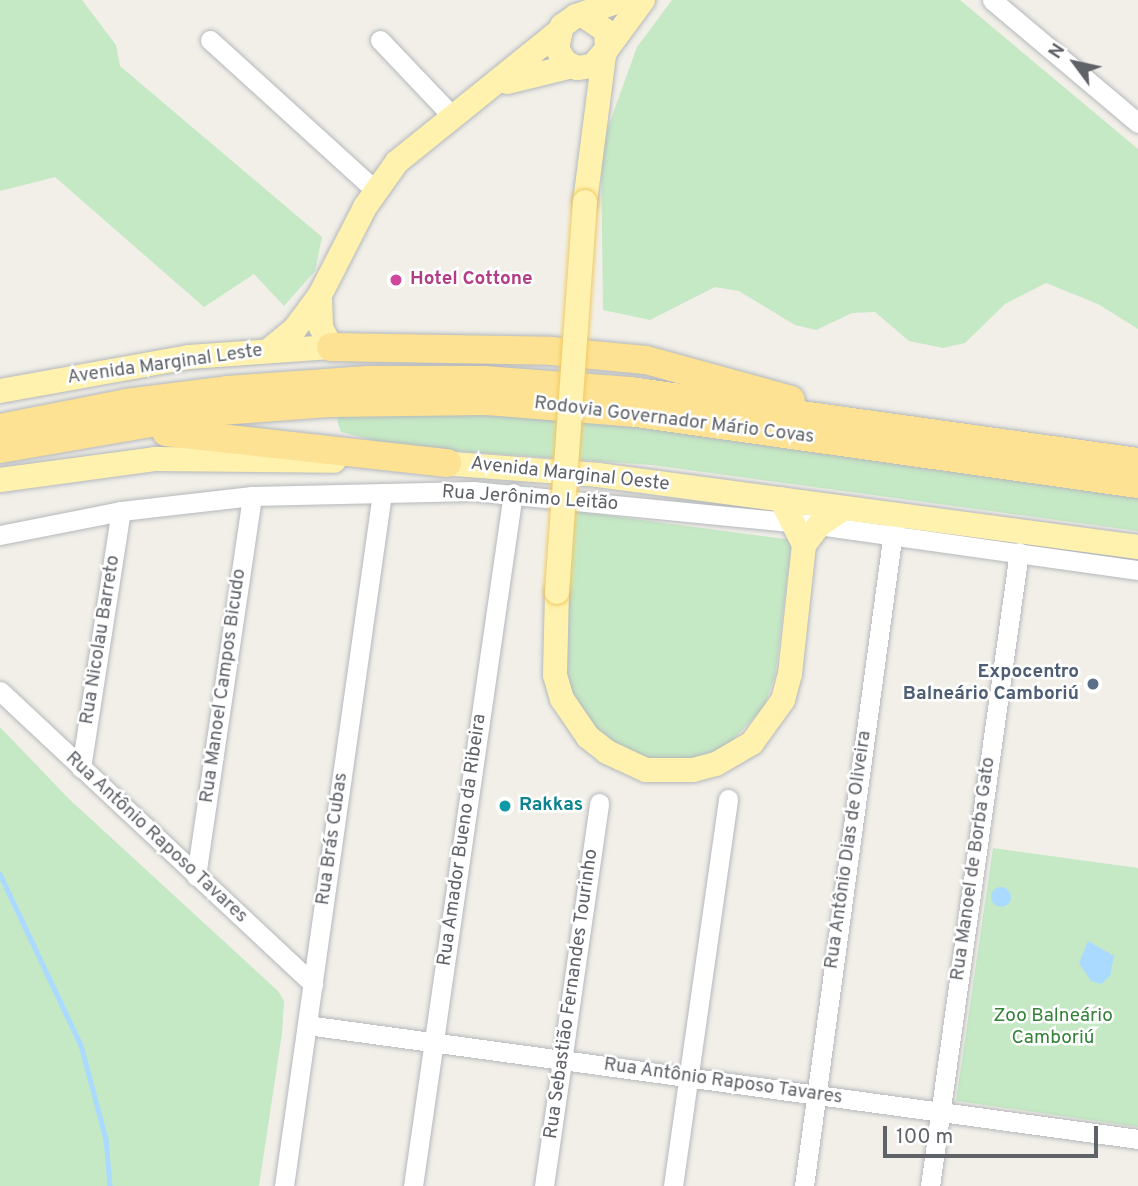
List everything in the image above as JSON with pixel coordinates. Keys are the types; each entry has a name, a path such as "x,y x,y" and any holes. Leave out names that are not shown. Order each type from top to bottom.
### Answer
{"highway":[{"path":"331,347 551,351 646,360 690,369 856,421"},
{"name":"Rodovia Governador Mário Covas","path":"0,428 126,403 227,390 432,379 630,391 1138,462"},
{"name":"Rodovia Governador Mário Covas","path":"0,449 93,430 280,406 435,400 527,403 692,420 1138,484"},
{"path":"93,430 204,433 447,463"}],"main road":[{"path":"269,350 294,330 320,295 375,190 397,162 558,33 568,20 622,0"},
{"path":"493,86 574,67 592,66 606,52 643,0"},
{"path":"584,16 601,23 606,52 590,137 556,592 555,675 574,720 607,752 646,770 692,770 735,755 752,743 783,700 790,674 804,545 819,525 844,508"},
{"path":"558,33 556,48 574,67 590,137"},
{"path":"320,295 321,327 331,347"},
{"name":"Avenida Marginal Leste","path":"0,391 110,369 269,350 331,347"},
{"name":"Avenida Marginal Oeste","path":"0,480 155,459 447,463 572,472 844,508 897,529 925,518 1138,547"},
{"path":"780,499 804,545"}],"street":[{"path":"992,0 1138,123"},
{"path":"210,40 375,190"},
{"path":"380,40 452,116"},
{"name":"Rua Brás Cubas","path":"284,1186 382,493"},
{"name":"Rua Jerônimo Leitão","path":"0,535 121,511 252,496 513,493 793,523 897,529 1019,552 1138,570"},
{"name":"Rua Amador Bueno da Ribeira","path":"413,1186 513,493"},
{"name":"Rua Manoel Campos Bicudo","path":"196,876 252,496"},
{"name":"Rua Nicolau Barreto","path":"81,768 121,511"},
{"path":"975,525 1019,552"},
{"name":"Rua Antônio Dias de Oliveira","path":"804,1186 889,558 897,529"},
{"name":"Rua Manoel de Borba Gato","path":"930,1186 1019,552"},
{"name":"Rua Antônio Raposo Tavares","path":"0,691 313,984"},
{"path":"673,1186 728,799"},
{"name":"Rua Sebastião Fernandes Tourinho","path":"544,1186 599,803"},
{"name":"Rua Antônio Raposo Tavares","path":"307,1025 1138,1139"}],"green space":[{"path":"0,0 82,0 116,45 120,66 322,237 315,271 284,306 254,274 204,307 55,177 0,191"},
{"path":"672,0 960,0 1138,149 1138,329 1098,304 1046,283 1005,304 965,343 943,348 909,341 875,312 852,313 816,330 795,325 739,291 715,287 650,320 603,310 601,147 637,47"},
{"path":"356,411 576,418 1138,498 1138,531 652,465 399,447 341,432 337,420 342,413"},
{"path":"574,511 792,540 775,676 764,707 727,746 676,766 633,755 589,726 567,684 563,656"},
{"path":"0,727 69,799 278,991 284,1001 282,1033 259,1186 0,1186"},
{"name":"Zoo Balneário Camboriú","path":"993,848 1138,868 1138,1127 956,1101"}],"water":[{"path":"997,887 1005,887 1011,897 1005,907 997,907 991,901 991,893"},
{"path":"1088,941 1114,956 1110,976 1101,984 1091,981 1079,963"}],"waterway":[{"path":"0,874 81,1045 106,1139 110,1186"}],"place":[{"name":"Hotel Cottone","path":"396,280"},
{"name":"Expocentro Balneário Camboriú","path":"1093,684"},
{"name":"Rakkas","path":"505,806"}]}
